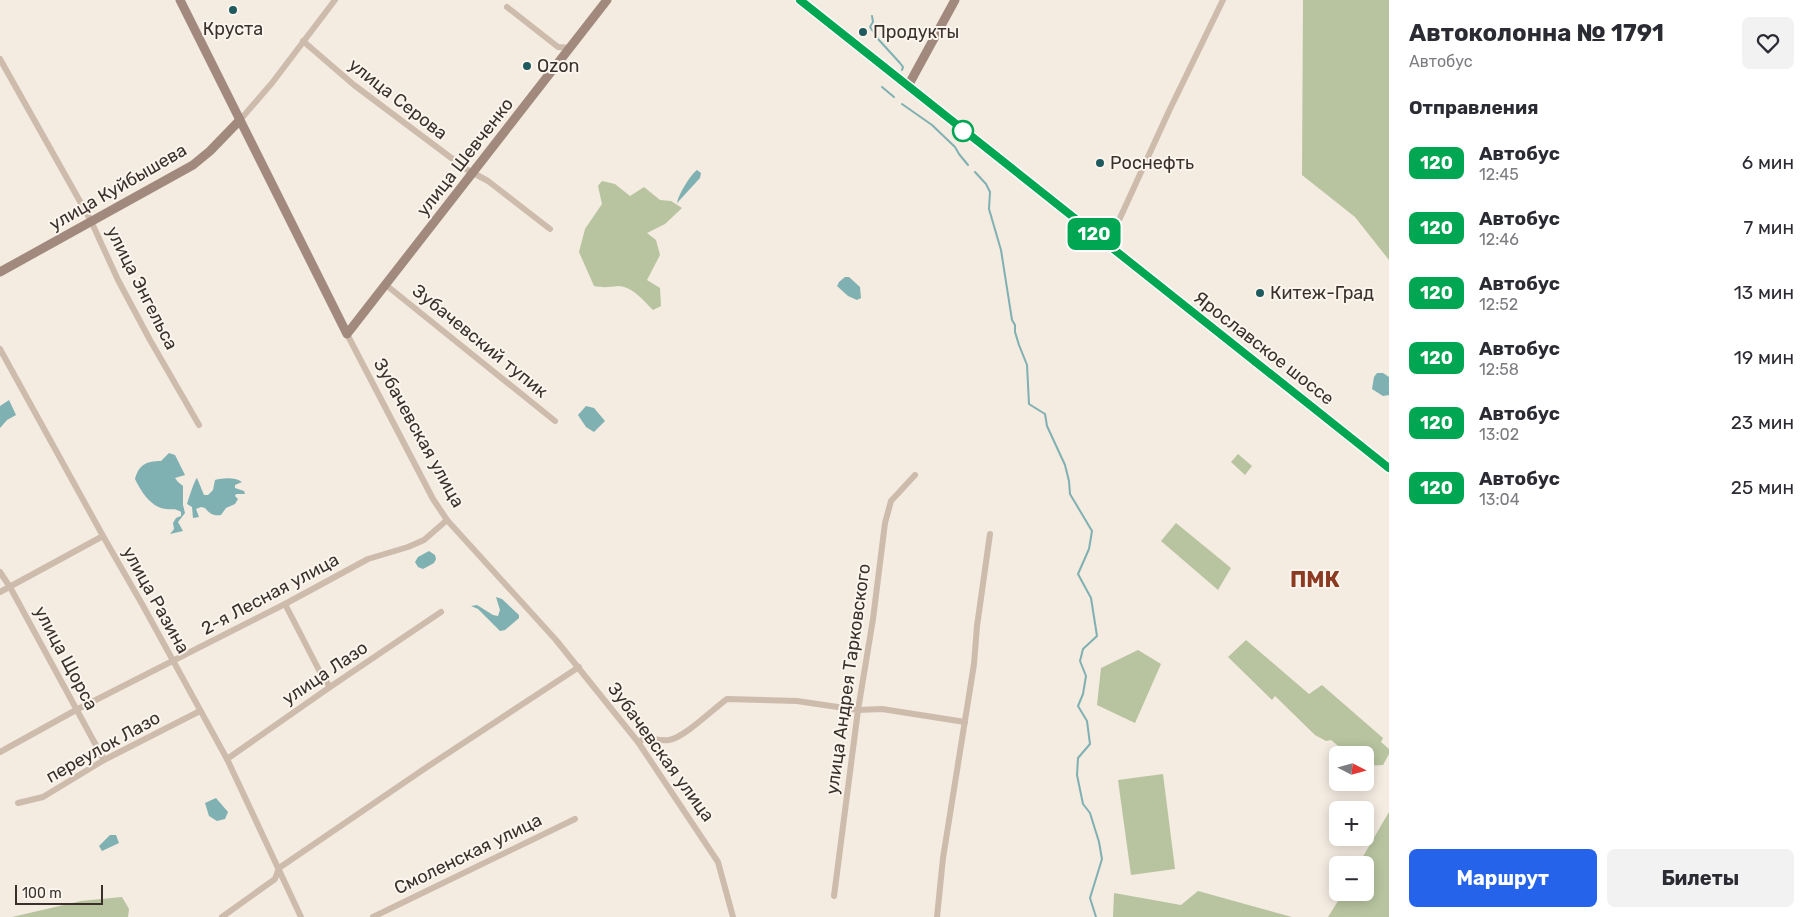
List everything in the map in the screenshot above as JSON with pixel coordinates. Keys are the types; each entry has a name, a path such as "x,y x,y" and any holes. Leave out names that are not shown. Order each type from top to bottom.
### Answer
{"street":[{"name":"Зубачевская улица","path":"180,0 347,334 433,499 448,520 579,667 638,742 718,862 733,917"},
{"name":"улица Куйбышева","path":"0,272 193,165 210,151 240,120 272,83 335,0"},
{"name":"улица Шевченко","path":"347,334 607,0"},
{"name":"Ярославское шоссе","path":"800,0 1389,468"},
{"path":"908,86 955,0"},
{"path":"1106,244 1120,218 1168,111 1223,0"},
{"path":"508,7 558,47 570,48"},
{"name":"улица Серова","path":"304,42 354,85 466,169 488,181 550,229"},
{"name":"улица Энгельса","path":"0,59 91,221 122,289 199,425"},
{"name":"Зубачевский тупик","path":"386,285 555,421"},
{"name":"улица Разина","path":"0,349 227,760 301,917"},
{"name":"улица Андрея Тарковского","path":"834,896 885,523 891,501 914,475"},
{"name":"2-я Лесная улица","path":"0,752 76,710 174,662 368,559 408,548 424,540 448,520"},
{"path":"937,917 943,858 990,534"},
{"path":"0,592 103,536"},
{"name":"улица Щорса","path":"0,572 104,760"},
{"path":"285,604 320,672 330,687"},
{"name":"улица Лазо","path":"227,760 441,612"},
{"path":"222,917 275,879 279,868 579,667"},
{"path":"638,742 647,738 668,740 681,736 726,699 797,702 858,710 882,708 964,722"},
{"name":"переулок Лазо","path":"18,803 43,797 104,760 200,711"},
{"name":"Смоленская улица","path":"373,917 575,819"}],"green space":[{"path":"1303,0 1389,0 1389,260 1355,217 1302,175"},
{"path":"602,181 615,184 630,196 644,187 660,200 671,201 682,208 665,224 647,233 656,240 660,255 647,280 660,288 661,306 653,310 628,288 594,286 579,252 585,229 602,204 598,186"},
{"path":"1238,454 1252,466 1245,475 1231,462"},
{"path":"1176,523 1231,568 1218,590 1161,541"},
{"path":"1246,640 1309,694 1322,685 1383,738 1381,742 1389,749 1389,754 1383,765 1374,766 1374,746 1338,746 1331,740 1326,741 1315,735 1275,696 1272,700 1228,657"},
{"path":"1138,650 1161,664 1135,723 1097,705 1101,668"},
{"path":"1163,774 1175,869 1131,875 1118,780"},
{"path":"1389,812 1389,917 1328,917 1338,901 1374,901 1374,856 1363,856 1369,846 1374,846 1374,838"},
{"path":"1198,891 1292,917 1113,917 1114,893 1181,905"},
{"path":"122,897 129,909 128,917 12,917 81,901"}],"water":[{"path":"697,170 701,173 700,178 677,203 685,185"},
{"path":"845,277 849,277 860,287 861,298 857,300 848,296 837,286"},
{"path":"1377,373 1383,373 1389,377 1389,395 1383,396 1372,389 1374,377"},
{"path":"9,400 16,415 7,420 0,428 0,406"},
{"path":"586,406 594,408 605,421 594,432 586,427 578,415"},
{"path":"169,453 175,455 185,475 175,478 183,486 185,513 178,522 183,531 170,534 174,529 173,523 176,518 181,516 181,512 160,508 155,505 143,493 135,479 144,464 161,461"},
{"path":"197,478 204,495 208,495 213,490 215,480 225,478 236,479 242,482 235,485 235,488 244,491 245,494 236,494 235,496 238,499 235,504 226,508 221,515 212,514 201,507 196,509 199,517 193,518 192,507 187,504"},
{"path":"429,551 435,555 434,563 423,569 418,567 415,562 418,557"},
{"path":"496,597 502,599 519,615 519,618 505,630 500,631 478,609 471,606 477,605 498,616 500,610"},
{"path":"216,798 228,812 225,819 217,821 209,816 205,803"},
{"path":"110,835 116,835 119,843 102,851 99,846"}],"waterway":[{"path":"872,16 873,22 870,27 903,67 902,70"},
{"path":"882,87 894,97"},
{"path":"902,104 932,125 955,147 968,165"},
{"path":"975,172 986,184 990,192 989,209 1001,250 1012,320 1027,365 1029,404 1045,414 1047,426 1065,465 1070,494 1092,531 1089,549 1078,574 1091,598 1097,636 1083,649 1080,661 1086,676 1083,694 1078,706 1087,721 1090,744 1078,758 1077,775 1083,804 1090,813 1102,859 1090,898 1096,917"}],"bus line":[{"name":"120","path":"800,0 1389,468"}],"place":[{"name":"Круста","path":"233,10"},
{"name":"Продукты","path":"863,32"},
{"name":"Ozon","path":"527,66"},
{"name":"Роснефть","path":"1100,163"},
{"name":"Китеж-Град","path":"1260,293"}],"district":[{"name":"ПМК","path":"1315,579"}]}
